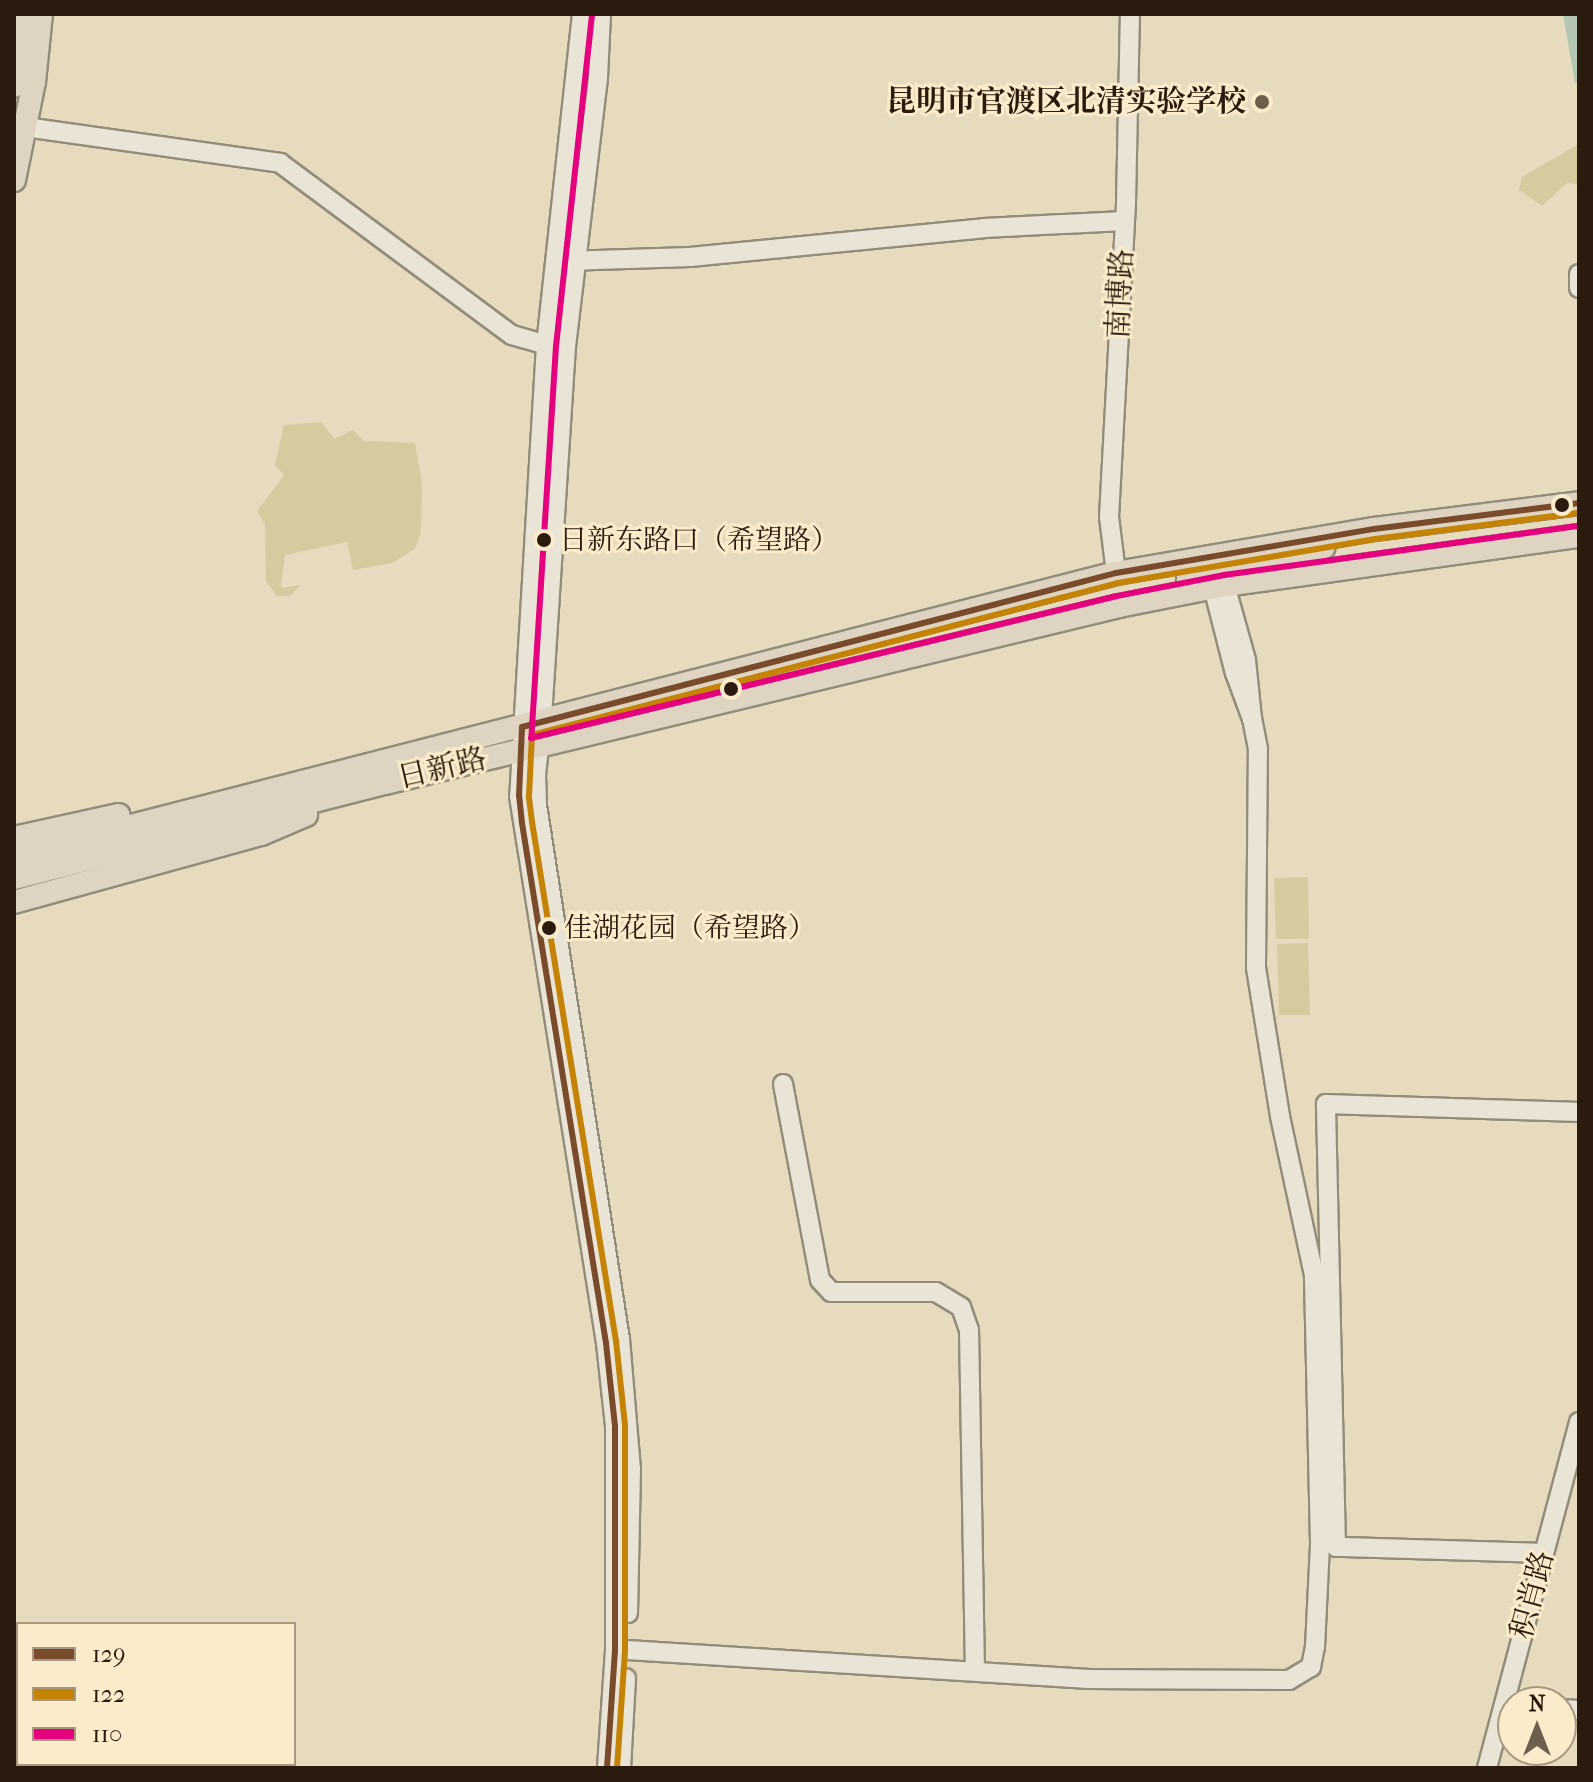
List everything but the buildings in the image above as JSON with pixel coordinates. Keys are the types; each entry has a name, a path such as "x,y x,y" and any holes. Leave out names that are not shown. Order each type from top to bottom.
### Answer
{"main road":[{"path":"14,86 22,14"},
{"path":"14,180 41,14"},
{"name":"日新路","path":"14,856 1116,573 1374,529 1579,503"},
{"path":"1213,587 1188,585 1188,576 1284,561 1374,529"},
{"name":"日新路","path":"14,878 385,783 1104,610 1213,587 1579,536"},
{"name":"日新路","path":"14,838 185,800 360,769"},
{"path":"14,902 261,834 385,783"}],"street":[{"path":"532,725 546,345 582,14"},
{"path":"601,14 598,78 575,262 522,823 606,1343 615,1426 615,1650 607,1768"},
{"name":"南博路","path":"1116,573 1109,517 1124,221 1130,14"},
{"path":"25,127 280,163 512,335 546,345"},
{"path":"555,260 575,262 690,257 984,228 1124,221"},
{"path":"1579,274 1579,288"},
{"path":"627,1650 1089,1679 1289,1680 1304,1673 1314,1660 1320,1543 1314,1275 1280,1116 1256,967 1258,762 1252,719 1235,673 1213,587"},
{"path":"528,749 620,1339 629,1423 627,1650 621,1768"},
{"path":"783,1084 820,1280 831,1292 936,1292 961,1307 969,1330 975,1671"},
{"path":"1544,1553 1336,1547 1326,1104 1579,1112"},
{"name":"积肖路","path":"1513,1686 1579,1422"},
{"name":"积肖路","path":"1487,1768 1497,1738"}],"shaded area":[{"path":"1563,14 1579,14 1579,82 1575,83"},
{"path":"1579,144 1579,185 1567,183 1542,206 1519,190 1522,177"},
{"path":"321,422 335,439 353,430 364,441 415,443 422,484 421,532 415,549 392,563 353,570 347,542 285,555 281,588 301,585 290,596 277,596 266,581 265,525 257,511 284,475 275,465 284,425"},
{"path":"1308,877 1309,939 1276,939 1274,878"},
{"path":"1308,943 1310,1015 1279,1015 1277,944"}],"transit line":[{"name":"110","path":"592,15 556,346 531,738 1117,596 1224,575 1578,526"},
{"name":"129","path":"607,1768 615,1650 615,1426 606,1343 522,823 519,796 522,727 1116,573 1374,529 1579,503"},
{"name":"122","path":"617,1768 625,1650 625,1425 616,1341 532,822 529,796 532,735 1118,583 1375,539 1579,513"}],"place":[{"name":"昆明市官渡区北清实验学校","path":"1262,102"},
{"name":"日新东路口（希望路）","path":"544,540"},
{"name":"佳湖花园（希望路）","path":"549,928"}]}
